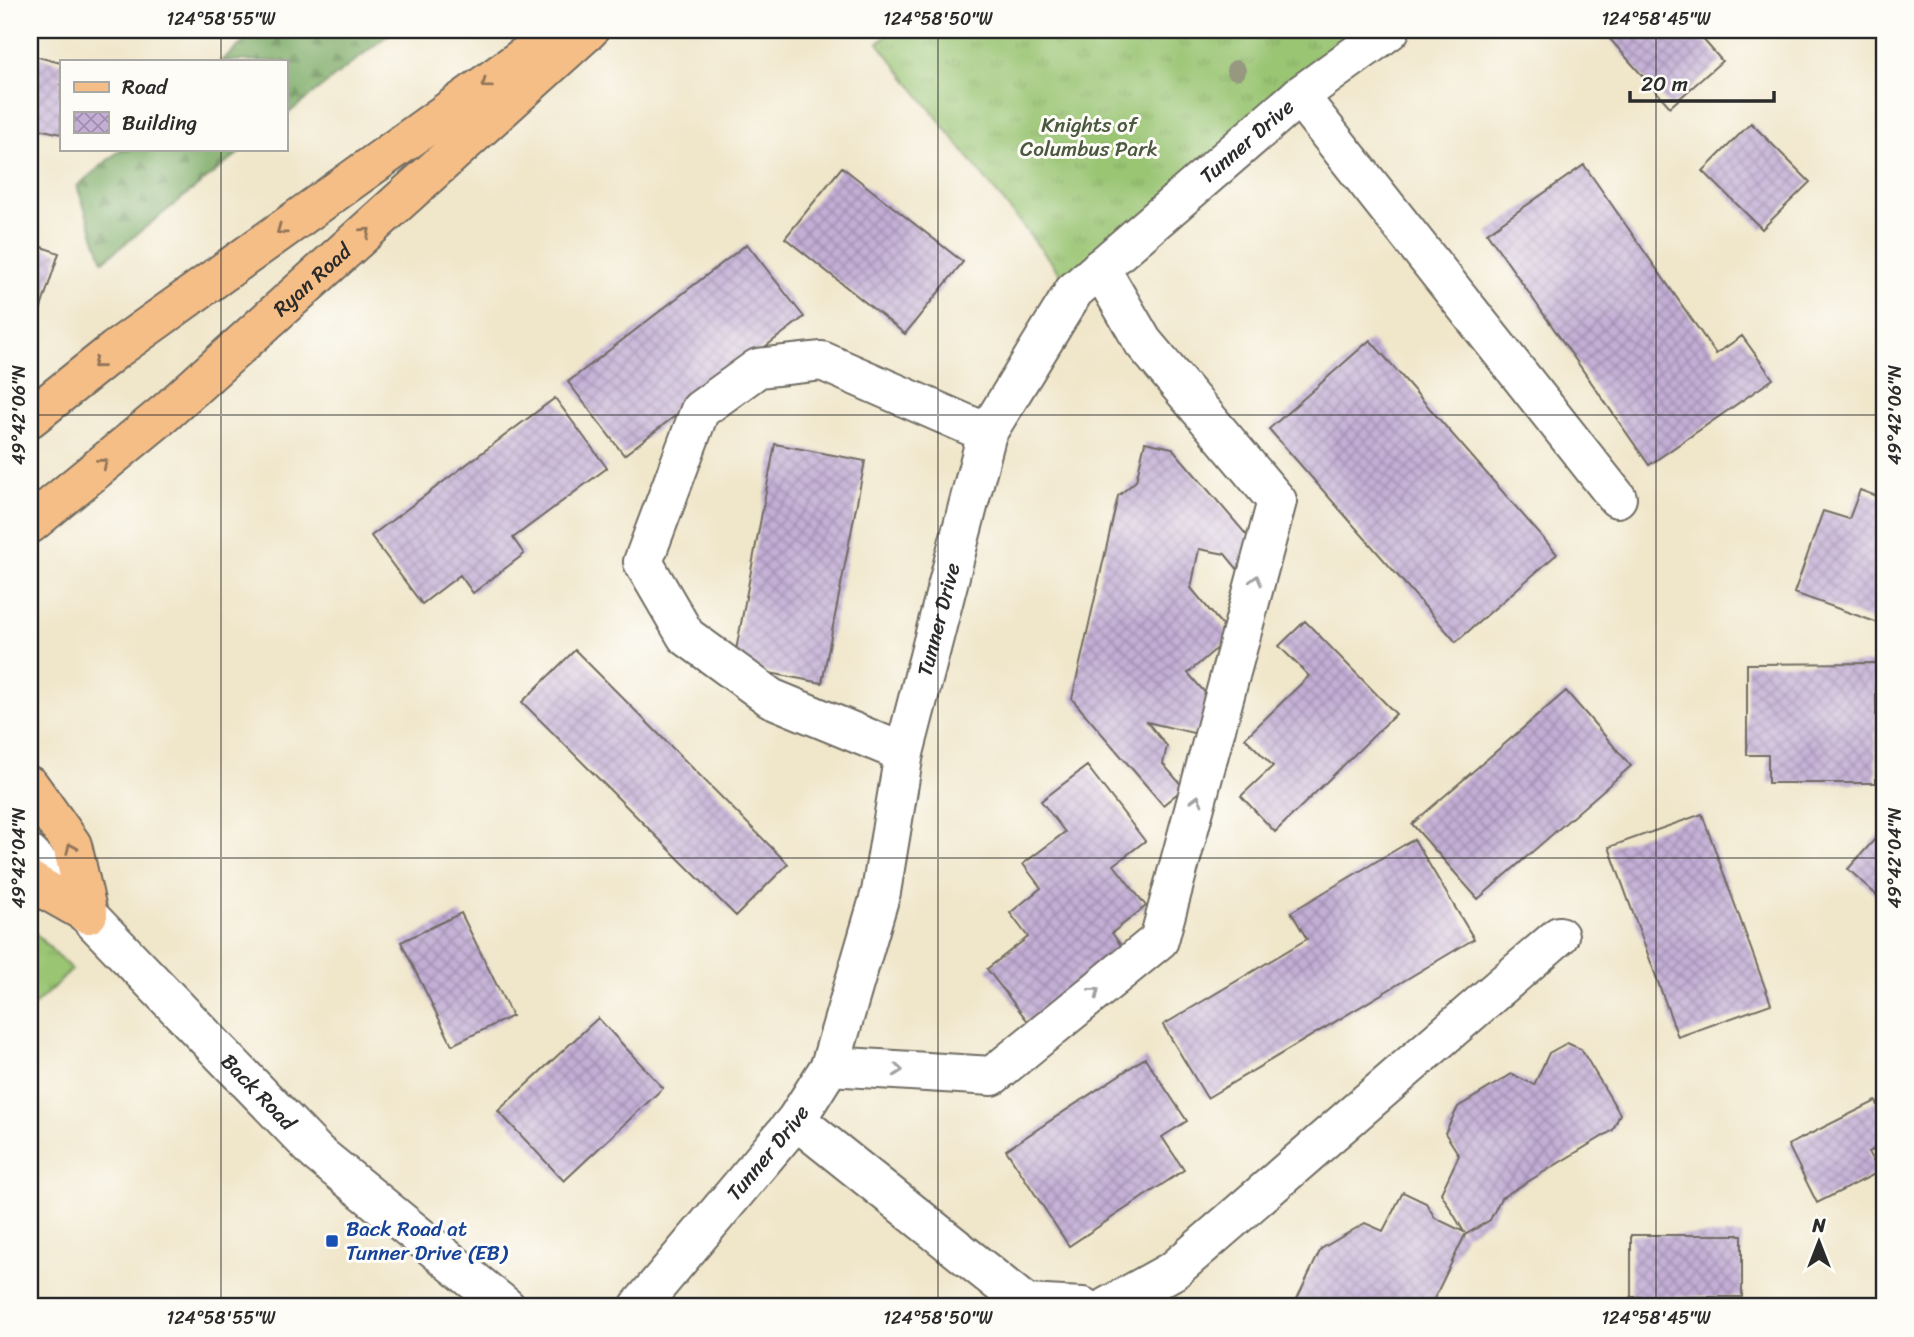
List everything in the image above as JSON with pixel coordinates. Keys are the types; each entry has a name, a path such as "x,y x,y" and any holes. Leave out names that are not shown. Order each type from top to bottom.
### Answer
{"main road":[{"path":"30,418 115,350 562,30"},
{"name":"Ryan Road","path":"40,515 175,404 589,30"},
{"path":"30,551 40,515"},
{"path":"30,786 72,845 88,914"},
{"path":"30,881 88,914"}],"street":[{"name":"Tunner Drive","path":"639,1307 796,1120 830,1066 881,892 904,754 987,433 1074,291 1299,96 1390,30"},
{"path":"1299,96 1617,498"},
{"path":"830,1066 992,1076 1159,940 1278,501 1143,342 1100,268"},
{"path":"904,754 771,698 686,636 643,562 700,410 758,368 822,361 987,433"},
{"name":"Back Road","path":"30,855 317,1153 506,1307"},
{"path":"1107,1307 1174,1270 1559,936"},
{"path":"796,1120 1026,1304 1083,1307"}],"green space":[{"path":"258,30 394,30 287,114 287,60 222,60"},
{"name":"Knights of Columbus Park","path":"894,30 1390,30 1074,291 878,43"},
{"path":"120,150 243,150 103,261 77,186"},
{"path":"30,928 72,970 30,1009"}],"building":[{"path":"1602,30 1695,30 1722,61 1670,107"},
{"path":"30,55 60,63 60,134 30,127"},
{"path":"1751,123 1810,182 1762,229 1703,171"},
{"path":"1584,165 1716,354 1742,336 1773,379 1649,465 1487,233"},
{"path":"842,167 963,262 905,334 785,238"},
{"path":"30,243 59,253 36,323 30,321"},
{"path":"747,244 804,317 624,455 568,382"},
{"path":"1370,340 1557,554 1456,642 1269,429"},
{"path":"555,398 607,468 513,538 524,554 473,593 460,575 422,604 371,536"},
{"path":"1145,442 1172,448 1257,547 1239,571 1225,554 1199,549 1191,588 1231,636 1188,673 1214,703 1211,717 1193,733 1147,722 1167,746 1163,764 1184,788 1163,805 1072,699 1118,496 1136,481"},
{"path":"775,444 865,461 822,683 733,666"},
{"path":"1860,490 1884,499 1884,625 1794,593 1823,511 1849,519"},
{"path":"1305,621 1396,714 1275,832 1241,796 1273,766 1245,738 1309,676 1279,646"},
{"path":"575,650 788,864 736,916 522,702"},
{"path":"1876,663 1876,783 1768,783 1768,755 1747,755 1747,664"},
{"path":"1566,691 1631,766 1478,899 1412,824"},
{"path":"1087,766 1145,841 1114,865 1146,906 1112,933 1125,951 1030,1024 987,969 1028,937 1010,913 1041,888 1023,864 1065,832 1041,801"},
{"path":"1702,814 1771,1004 1678,1037 1609,847"},
{"path":"1884,829 1884,902 1848,869"},
{"path":"1414,839 1474,939 1207,1098 1163,1025 1307,939 1291,912"},
{"path":"461,913 512,1016 452,1045 401,942"},
{"path":"598,1018 663,1088 564,1181 498,1111"},
{"path":"1567,1043 1581,1049 1620,1114 1613,1130 1501,1198 1490,1220 1465,1235 1430,1307 1293,1307 1321,1249 1365,1223 1383,1231 1403,1192 1426,1203 1435,1218 1464,1232 1441,1193 1459,1155 1445,1133 1458,1107 1512,1074 1534,1085 1549,1053"},
{"path":"1145,1058 1187,1121 1162,1137 1184,1170 1069,1246 1006,1150"},
{"path":"1876,1101 1884,1118 1884,1144 1868,1152 1879,1172 1817,1203 1788,1145"},
{"path":"1631,1235 1742,1235 1742,1297 1631,1297"}],"place":[{"name":"Back Road at Tunner Drive (EB)","path":"332,1241"}]}
